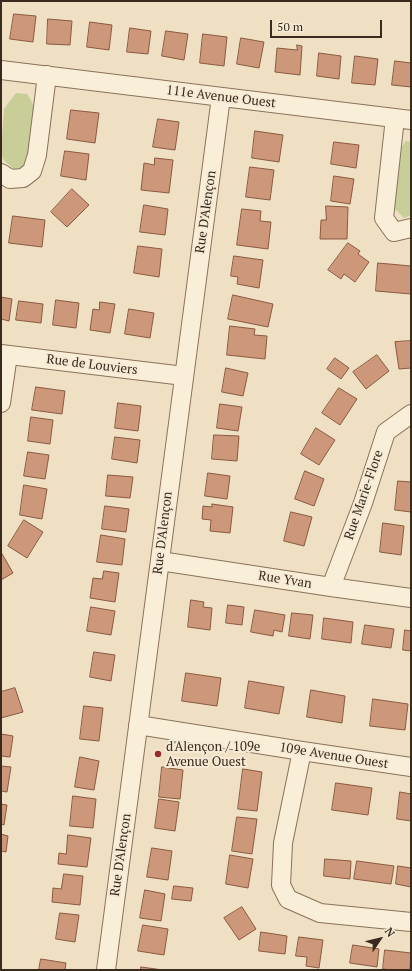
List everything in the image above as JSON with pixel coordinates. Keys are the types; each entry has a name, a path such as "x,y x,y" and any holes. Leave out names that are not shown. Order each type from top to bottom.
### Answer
{"street":[{"name":"111e Avenue Ouest","path":"1,70 403,119 384,218 394,232 411,228"},
{"path":"1,173 10,179 23,178 32,171 37,155 47,75"},
{"name":"Rue D'Alençon","path":"106,970 221,97"},
{"path":"1,403 4,355"},
{"name":"Rue de Louviers","path":"4,355 184,376"},
{"name":"Rue Marie-Flore","path":"331,587 363,502 386,432 411,414"},
{"name":"Rue Yvan","path":"160,561 411,598"},
{"name":"109e Avenue Ouest","path":"138,725 411,767"},
{"path":"302,751 283,843 281,885 288,899 320,913 411,922"}],"green space":[{"path":"16,93 27,94 34,108 29,159 23,166 14,170 3,159 1,152 4,109"},
{"path":"406,141 411,142 411,215 404,218 393,207 399,150"}],"building":[{"path":"14,14 36,16 33,42 10,39"},
{"path":"48,19 72,21 70,45 47,44"},
{"path":"90,22 112,25 109,50 87,47"},
{"path":"130,28 151,31 148,54 127,52"},
{"path":"166,31 188,34 184,60 162,56"},
{"path":"203,34 227,37 224,66 200,63"},
{"path":"241,38 264,42 259,68 237,64"},
{"path":"297,45 302,46 300,75 275,72 277,48 297,50"},
{"path":"319,53 341,56 339,79 317,76"},
{"path":"355,56 378,59 375,85 352,83"},
{"path":"395,61 411,63 411,87 392,85"},
{"path":"71,110 99,113 95,143 67,139"},
{"path":"158,119 179,122 175,150 153,147"},
{"path":"255,131 283,135 279,162 252,158"},
{"path":"334,142 359,145 356,168 331,164"},
{"path":"65,151 89,154 86,180 61,176"},
{"path":"155,158 173,160 169,193 141,190 144,163 154,165"},
{"path":"250,167 274,170 270,200 246,197"},
{"path":"334,176 354,179 350,204 331,201"},
{"path":"72,189 89,205 67,227 51,212"},
{"path":"144,205 168,209 165,235 140,232"},
{"path":"326,206 348,207 347,239 320,239 321,220 326,220"},
{"path":"242,209 261,211 260,221 271,222 268,249 237,245"},
{"path":"13,216 45,220 42,247 9,243"},
{"path":"348,243 360,251 358,254 369,262 355,282 344,274 341,279 328,270"},
{"path":"138,246 162,249 159,277 134,273"},
{"path":"234,256 263,260 259,288 237,284 238,277 231,276"},
{"path":"378,263 411,266 411,294 376,291"},
{"path":"233,295 273,304 268,327 228,319"},
{"path":"1,297 12,299 9,321 1,319"},
{"path":"56,300 79,303 76,328 53,325"},
{"path":"19,301 43,304 41,323 16,320"},
{"path":"100,302 115,304 110,333 90,330 93,309 99,310"},
{"path":"129,309 154,313 150,338 125,334"},
{"path":"230,326 255,329 254,335 267,336 265,359 227,355"},
{"path":"411,341 411,368 399,369 395,342"},
{"path":"377,355 389,371 366,389 353,372"},
{"path":"335,358 349,368 341,379 327,369"},
{"path":"226,368 248,373 243,396 222,392"},
{"path":"36,387 65,391 62,414 32,410"},
{"path":"339,388 357,399 340,425 322,413"},
{"path":"118,403 141,406 138,431 115,428"},
{"path":"220,404 242,407 238,431 217,428"},
{"path":"31,417 53,420 50,444 28,441"},
{"path":"316,428 335,440 319,465 301,454"},
{"path":"214,435 239,436 237,461 212,459"},
{"path":"115,437 140,440 137,463 112,459"},
{"path":"28,452 49,455 45,479 24,476"},
{"path":"305,471 324,479 314,506 295,499"},
{"path":"208,473 230,476 227,499 205,496"},
{"path":"108,475 133,477 130,498 106,496"},
{"path":"398,481 411,482 411,512 395,510"},
{"path":"24,485 47,489 42,519 20,515"},
{"path":"212,504 233,507 230,533 210,531 211,520 202,519 203,506 212,507"},
{"path":"105,506 129,509 126,532 102,529"},
{"path":"291,512 312,517 304,546 284,541"},
{"path":"24,520 43,532 27,558 8,546"},
{"path":"383,523 404,526 401,555 380,552"},
{"path":"101,535 125,539 122,565 97,562"},
{"path":"1,552 13,573 1,580"},
{"path":"104,571 119,573 115,602 90,598 93,578 102,579"},
{"path":"191,600 204,602 203,607 212,608 210,630 188,627"},
{"path":"228,605 244,607 242,625 226,623"},
{"path":"91,607 115,611 111,635 87,631"},
{"path":"255,610 285,615 282,632 274,630 273,636 251,632"},
{"path":"292,613 313,615 310,639 289,636"},
{"path":"324,618 353,622 351,643 322,639"},
{"path":"365,625 394,629 391,648 362,644"},
{"path":"405,630 411,631 411,651 403,650"},
{"path":"94,652 115,655 111,681 90,677"},
{"path":"186,673 221,678 217,706 182,701"},
{"path":"249,681 284,687 279,714 245,708"},
{"path":"15,688 23,712 1,718 1,692"},
{"path":"311,690 345,696 342,723 307,717"},
{"path":"373,699 408,704 405,730 370,726"},
{"path":"84,706 103,708 99,741 80,739"},
{"path":"1,734 13,736 10,757 1,756"},
{"path":"80,757 99,761 94,790 75,787"},
{"path":"1,766 11,767 7,792 1,791"},
{"path":"162,767 183,770 180,799 159,797"},
{"path":"243,769 262,772 257,811 238,809"},
{"path":"336,783 372,788 368,815 332,810"},
{"path":"400,792 411,794 411,821 397,819"},
{"path":"73,796 96,799 93,828 70,826"},
{"path":"159,799 179,802 175,831 155,828"},
{"path":"1,804 7,805 4,825 1,824"},
{"path":"237,817 257,819 252,854 232,851"},
{"path":"1,834 8,836 6,852 1,851"},
{"path":"68,835 91,838 87,867 58,864 59,853 66,854"},
{"path":"152,848 172,851 168,880 147,877"},
{"path":"230,855 253,859 248,888 226,884"},
{"path":"325,859 351,861 350,879 324,876"},
{"path":"357,861 394,866 391,884 354,879"},
{"path":"398,866 411,868 411,887 396,884"},
{"path":"64,874 83,876 80,905 52,902 53,888 61,889"},
{"path":"174,886 193,888 191,901 172,899"},
{"path":"145,890 165,894 161,921 140,918"},
{"path":"242,907 256,929 239,940 224,918"},
{"path":"60,913 79,915 75,942 56,939"},
{"path":"143,925 168,929 164,955 138,951"},
{"path":"261,932 287,936 285,954 259,951"},
{"path":"299,937 323,940 319,968 306,966 307,957 296,956"},
{"path":"353,945 379,949 377,967 350,963"},
{"path":"385,950 411,953 410,970 383,969"},
{"path":"41,959 66,963 65,970 39,970"},
{"path":"141,967 163,970 141,970"}],"place":[{"name":"d'Alençon / 109e Avenue Ouest","path":"158,754"}]}
